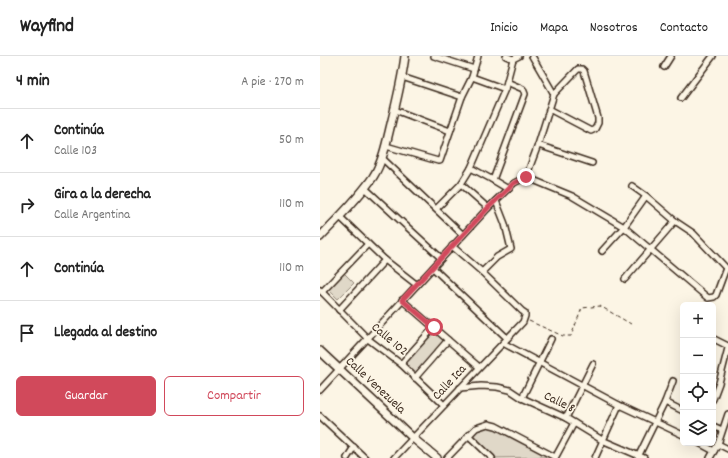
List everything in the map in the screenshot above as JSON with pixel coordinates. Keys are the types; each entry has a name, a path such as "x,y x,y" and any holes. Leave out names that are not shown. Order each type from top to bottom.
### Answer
{"main road":[{"path":"320,237 365,188 374,176 386,146 402,78 405,56"},
{"name":"Calle Venezuela","path":"320,351 437,458"}],"street":[{"path":"434,56 474,70"},
{"path":"386,146 438,161 441,159 462,97 472,77 478,56"},
{"path":"506,56 513,59"},
{"path":"436,209 461,184 471,168 505,89 513,59 519,56"},
{"path":"532,56 554,94"},
{"path":"664,67 672,56"},
{"path":"681,98 713,56"},
{"path":"320,390 488,208 514,183 526,177 554,94 578,69 582,69 584,71 598,123 595,129 591,131 549,109"},
{"path":"472,77 505,89"},
{"path":"402,78 462,97"},
{"path":"493,180 525,94 523,89 507,82"},
{"path":"395,110 450,131"},
{"path":"538,145 592,163"},
{"path":"382,158 463,235"},
{"path":"471,168 508,189"},
{"path":"526,177 572,196 624,227 708,298 714,297 727,269 693,232 675,221 632,186"},
{"path":"461,184 488,208"},
{"path":"365,188 441,258"},
{"path":"602,251 624,227 646,196"},
{"path":"482,272 497,257 511,249 505,224 496,201"},
{"path":"340,216 385,260 417,285"},
{"path":"625,279 675,221"},
{"path":"321,291 368,244"},
{"path":"452,246 482,272 524,313 524,321"},
{"path":"339,310 385,260"},
{"path":"433,268 507,338"},
{"name":"Calle 102","path":"321,291 368,339 401,364 444,405"},
{"path":"402,300 479,367"},
{"name":"Calle Ica","path":"394,458 524,321"},
{"path":"401,364 434,327"},
{"path":"415,378 448,340"},
{"path":"522,398 551,340"},
{"path":"716,340 728,347 716,391"},
{"path":"503,343 619,405 680,434"},
{"path":"566,418 593,364"},
{"path":"640,457 673,381"},
{"name":"Calle 8","path":"460,388 481,386 510,390 522,398 566,418 602,440 640,457"},
{"path":"665,402 681,410"},
{"path":"595,458 619,405"},
{"path":"710,458 718,444 728,414"},
{"path":"320,416 365,458"},
{"path":"447,458 468,435 481,425 488,424 496,426 555,458 574,423"},
{"path":"716,427 722,430"},
{"path":"468,435 492,458"},
{"path":"718,444 728,449"},
{"path":"705,446 714,451"},
{"path":"347,458 354,448"}],"path":[{"path":"524,321 563,336 571,336 582,308 600,306 631,324"}],"shaded area":[{"path":"344,273 354,283 338,299 328,289"},
{"path":"433,331 444,341 415,373 404,363"},
{"path":"488,426 501,430 551,457 496,458 471,435 479,428"}],"route":[{"path":"434,327 402,300 488,208 514,183 526,177"}]}
